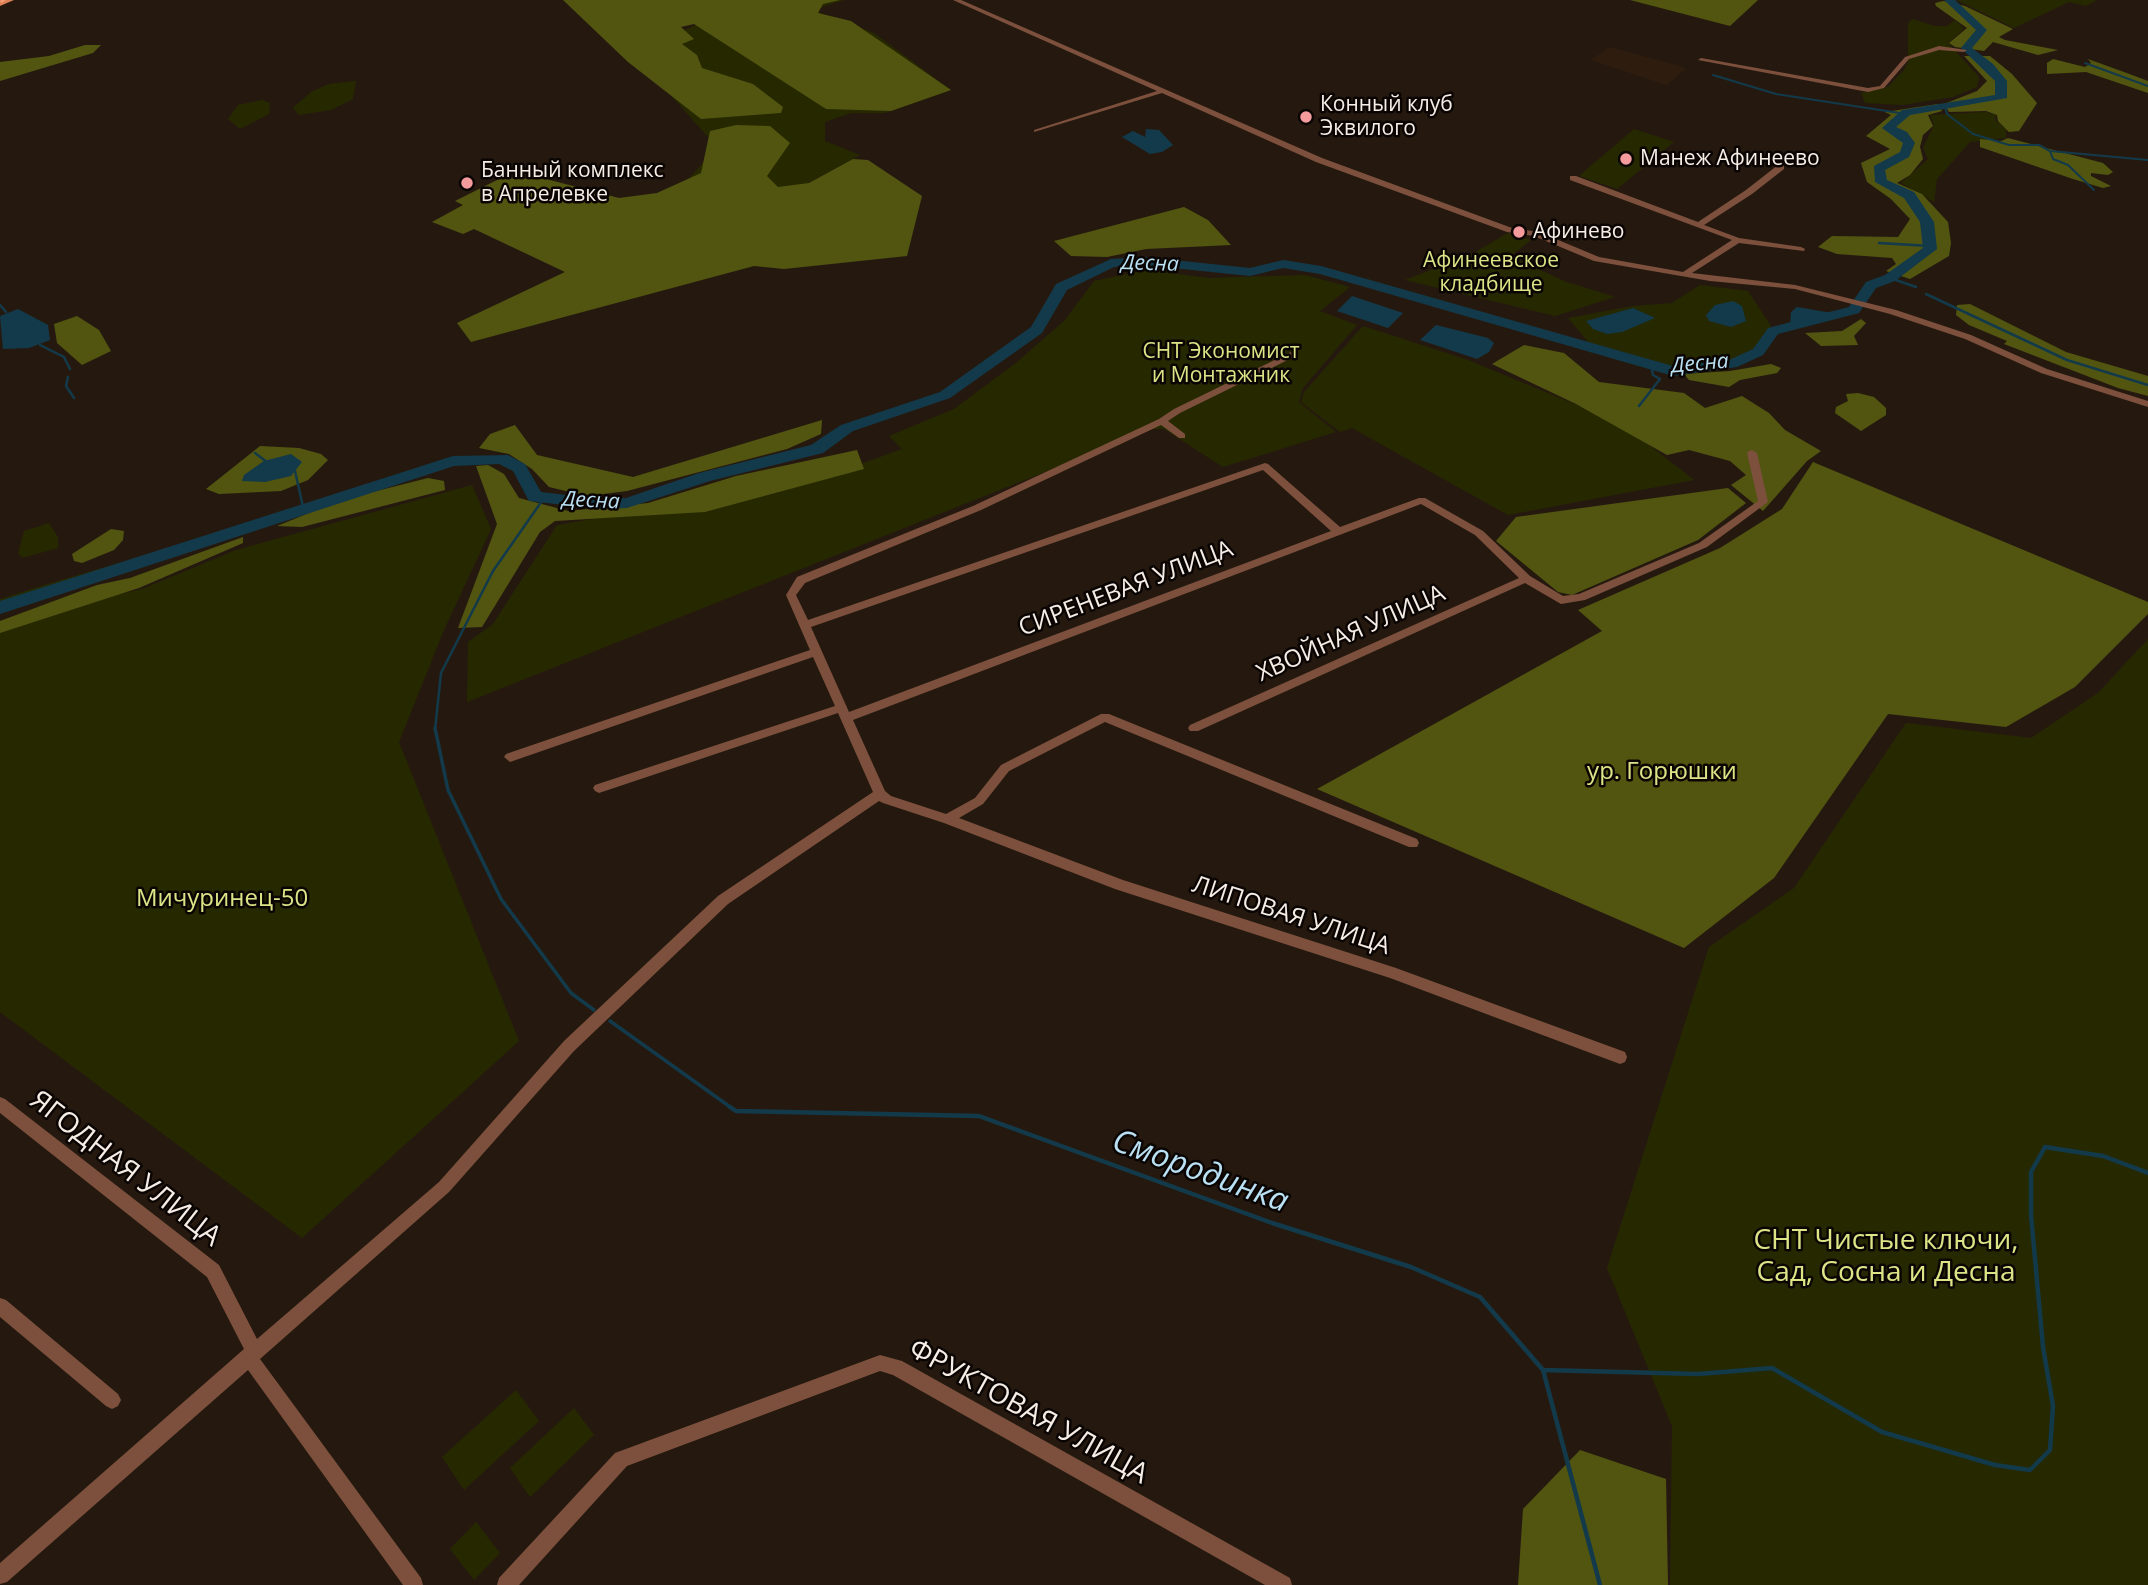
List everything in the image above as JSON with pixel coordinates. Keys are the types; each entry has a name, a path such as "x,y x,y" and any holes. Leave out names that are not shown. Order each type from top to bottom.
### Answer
{"main road":[{"path":"0,1 10,0"}],"street":[{"path":"956,0 1331,165 1510,230 1536,234 1597,259 1684,275 1827,294 1968,337 2044,371 2148,404"},
{"path":"971,6 982,3"},
{"path":"1701,60 1868,90 1882,87 1907,58 1939,48 1964,50"},
{"path":"1036,131 1163,91"},
{"path":"1697,226 1749,192 1781,166"},
{"path":"1573,178 1738,240 1801,249"},
{"path":"1684,275 1738,240"},
{"path":"5,1585 0,1575 444,1187 569,1046 723,900 880,794 791,595 801,580 977,508 1162,421 1290,355"},
{"path":"1162,421 1182,436"},
{"path":"1526,579 1561,600 1581,597 1703,545 1763,502 1752,453"},
{"path":"804,625 1265,467 1339,531"},
{"name":"СИРЕНЕВАЯ УЛИЦА","path":"599,788 844,713 1422,500 1479,533 1526,579"},
{"name":"ХВОЙНАЯ УЛИЦА","path":"1194,728 1526,579"},
{"path":"510,757 816,652"},
{"path":"947,819 979,801 1005,768 1105,717 1413,843"},
{"name":"ЛИПОВАЯ УЛИЦА","path":"880,794 887,800 947,819 1120,885 1391,972 1620,1057"},
{"name":"ЯГОДНАЯ УЛИЦА","path":"0,1104 212,1271 251,1353 414,1585"},
{"path":"0,1306 112,1401"},
{"name":"ФРУКТОВАЯ УЛИЦА","path":"506,1585 621,1459 880,1363 896,1367 1283,1585"}],"shaded area":[{"path":"1610,47 1686,68 1667,85 1591,60"}],"green space":[{"path":"563,0 840,0 823,4 818,13 851,21 951,90 891,111 826,109 694,24 681,27 694,39 682,44 697,55 702,68 753,84 783,107 781,113 701,119 628,62"},
{"path":"774,0 844,0 812,10 874,33 951,90 885,113 851,113 825,122 825,141 860,155 798,189 674,195 717,147 632,52 720,15"},
{"path":"1630,0 1758,0 1730,26"},
{"path":"1956,0 2097,0 2086,6 2069,2 2014,28"},
{"path":"1943,1 1965,6 2013,29 1999,37 2005,40 2058,50 2038,55 1993,42 1984,51 1955,47 1949,43 1967,28 1936,6 1935,3"},
{"path":"1912,19 1935,26 1947,26 1955,20 1964,29 1948,43 1979,77 1977,87 1953,97 1902,105 1865,103 1861,93 1888,87 1904,70 1908,62 1908,24"},
{"path":"85,45 101,45 93,53 0,81 0,62 49,56"},
{"path":"1964,56 1990,56 2012,74 2037,103 2019,131 2009,132 1998,121 1997,115 1986,111 1949,112 1944,104 1977,91 1987,81"},
{"path":"2053,59 2085,67 2091,63 2088,59 2148,81 2148,93 2086,72 2047,74 2047,63"},
{"path":"356,81 353,99 331,110 299,115 293,108 311,92 329,84"},
{"path":"262,100 270,103 269,114 240,129 228,119 238,105"},
{"path":"1938,104 1942,111 1928,115 1933,126 1923,135 1920,147 1923,159 1910,175 1897,183 1922,194 1948,222 1951,243 1949,256 1910,279 1886,271 1896,264 1892,258 1837,254 1818,247 1832,236 1898,237 1910,219 1891,199 1867,182 1861,163 1890,149 1866,136 1891,115 1885,112"},
{"path":"1986,112 1996,115 1995,120 2006,128 2006,138 1970,142 1937,179 1934,202 1901,183 1928,159 1923,148 1934,125 1930,115"},
{"path":"736,125 770,126 790,143 767,176 778,187 809,183 853,159 868,160 922,196 907,256 784,269 754,266 471,342 457,323 565,272 474,229 463,234 432,222 463,205 455,201 501,178 546,179 619,198 657,193 701,173 710,131"},
{"name":"Манеж Афинеево","path":"1634,129 1674,142 1617,189 1579,176"},
{"path":"2008,138 2103,163 2113,172 2108,175 2091,173 2091,176 2111,186 2103,188 1980,147 1980,139 2001,141"},
{"path":"1184,207 1208,220 1231,245 1146,249 1107,257 1071,256 1054,241"},
{"name":"Афинеевское кладбище","path":"1508,233 1531,240 1511,256 1564,281 1615,297 1555,316 1405,280 1470,255"},
{"name":"СНТ Экономист и Монтажник","path":"1146,270 1209,278 1305,275 1350,287 1320,311 1357,325 1303,388 1299,402 1336,432 1223,467 1164,429 1153,429 467,702 468,642 493,624 557,525 814,481 902,449 889,436 954,409 1017,362 1065,320 1094,281"},
{"path":"1700,285 1748,291 1771,326 1753,351 1728,362 1672,368 1589,343 1568,318 1633,306 1672,303"},
{"path":"1970,304 2066,352 2148,376 2148,396 2118,388 2004,344 2007,341 1969,325 1956,315 1957,305"},
{"path":"77,316 99,330 111,351 82,365 57,343 54,324"},
{"path":"1861,319 1866,323 1854,336 1858,345 1821,346 1805,333 1842,331"},
{"path":"1363,326 1468,360 1621,423 1694,480 1508,515 1352,428 1340,432 1301,402 1304,392"},
{"path":"1524,345 1564,353 1599,382 1684,393 1705,408 1742,396 1769,413 1785,430 1821,451 1807,461 1763,511 1731,485 1746,475 1730,461 1689,450 1667,455 1576,404 1492,364"},
{"path":"1771,364 1781,368 1777,373 1740,380 1729,387 1689,380 1684,374 1730,371"},
{"path":"1858,393 1874,397 1886,408 1886,415 1861,431 1835,413 1836,407 1848,401 1846,394"},
{"path":"822,420 821,434 787,449 627,491 587,496 549,487 532,469 509,454 479,448 490,434 515,425 537,455 633,477"},
{"path":"260,446 299,448 321,454 328,460 308,480 281,491 219,494 206,489"},
{"path":"857,450 864,469 705,512 555,521 540,532 482,627 458,628 497,524 476,466 488,465 504,474 519,498 568,511 648,503 736,476"},
{"name":"ур. Горюшки","path":"1813,462 2148,602 2148,614 2075,687 2006,727 1888,714 1774,878 1684,948 1317,789 1602,631 1578,610 1720,548 1782,509"},
{"path":"428,478 444,481 445,490 302,527 277,526 341,500"},
{"name":"Мичуринец-50","path":"472,485 491,529 444,630 399,742 519,1041 302,1238 0,1012 0,631 92,600 142,589 236,550"},
{"path":"1728,488 1746,503 1698,540 1572,595 1558,592 1496,541 1516,517"},
{"path":"49,523 58,537 58,548 22,558 18,553 24,531"},
{"path":"111,529 124,531 123,540 114,550 82,563 74,561 72,554"},
{"path":"227,531 235,535 128,563 0,607 0,599"},
{"path":"243,537 243,543 139,588 0,633 0,621 97,585 130,578"},
{"name":"СНТ Чистые ключи, Сад, Сосна и Десна","path":"2148,639 2148,1585 1670,1585 1672,1426 1607,1268 1709,947 1794,888 1906,723 2031,738 2098,693"},
{"path":"516,1390 539,1421 464,1490 442,1457"},
{"path":"574,1408 594,1435 530,1497 510,1468"},
{"path":"1580,1450 1666,1479 1668,1585 1518,1585 1523,1509"},
{"path":"476,1522 500,1553 474,1580 450,1549"}],"water":[{"path":"1146,129 1159,130 1173,145 1162,152 1150,154 1122,137 1133,131 1145,137"},
{"path":"1352,296 1403,313 1388,328 1337,311"},
{"path":"1733,301 1742,306 1746,321 1731,327 1709,321 1706,315 1715,305"},
{"path":"1797,307 1826,312 1849,311 1790,328 1791,312"},
{"path":"1633,308 1655,318 1622,332 1607,334 1593,329 1586,321"},
{"path":"18,309 48,325 50,340 29,348 3,349 0,316"},
{"path":"1436,325 1488,338 1494,343 1489,352 1477,359 1420,340"},
{"path":"291,454 302,462 291,476 265,482 242,481 244,475 264,461"}],"waterway":[{"name":"Десна","path":"0,608 453,461 502,459 519,468 535,497 600,504 627,503 705,477 817,449 847,428 945,395 1037,330 1061,287 1111,263 1144,261 1250,272 1283,264 1321,270 1673,371 1732,364 1758,352 1773,331 1854,310 1871,285 1890,278 1930,249 1927,222 1909,195 1881,182 1878,169 1905,154 1909,143 1903,135 1888,128 1906,112 2001,98 2001,81 1989,66 1966,48 1982,30 1949,0"},
{"path":"2085,63 2148,86"},
{"path":"1713,75 1776,94 1906,114"},
{"path":"1945,107 1947,114 1973,134 2009,145 2039,145 2050,151"},
{"path":"2050,151 2148,160"},
{"path":"2050,151 2053,159 2068,165 2094,190"},
{"path":"1879,243 1930,246"},
{"path":"1890,278 1916,287"},
{"path":"1926,294 2067,360 2148,385"},
{"path":"0,305 6,312"},
{"path":"40,345 64,357 70,369"},
{"path":"1639,406 1660,379 1653,375 1651,365"},
{"path":"68,377 66,386 74,398"},
{"path":"255,453 267,462"},
{"path":"295,471 303,507"},
{"name":"Смородинка","path":"435,729 441,673 493,571 544,498"},
{"name":"Смородинка","path":"435,729 448,790 501,899 571,993 594,1010"},
{"name":"Смородинка","path":"610,1021 733,1109"},
{"name":"Смородинка","path":"733,1109 979,1116 1272,1223 1411,1267 1480,1297 1543,1370"},
{"path":"1543,1370 1698,1374 1772,1368 1882,1432 1995,1465 2030,1470 2050,1450 2053,1406 2043,1347 2031,1215 2031,1172 2045,1147 2103,1156 2148,1173"},
{"name":"Смородинка","path":"1543,1370 1600,1585"}],"place":[{"name":"Конный клуб Эквилого","path":"1306,117"},
{"name":"Манеж Афинеево","path":"1626,159"},
{"name":"Банный комплекс в Апрелевке","path":"467,183"},
{"name":"Афинево","path":"1519,232"}]}
